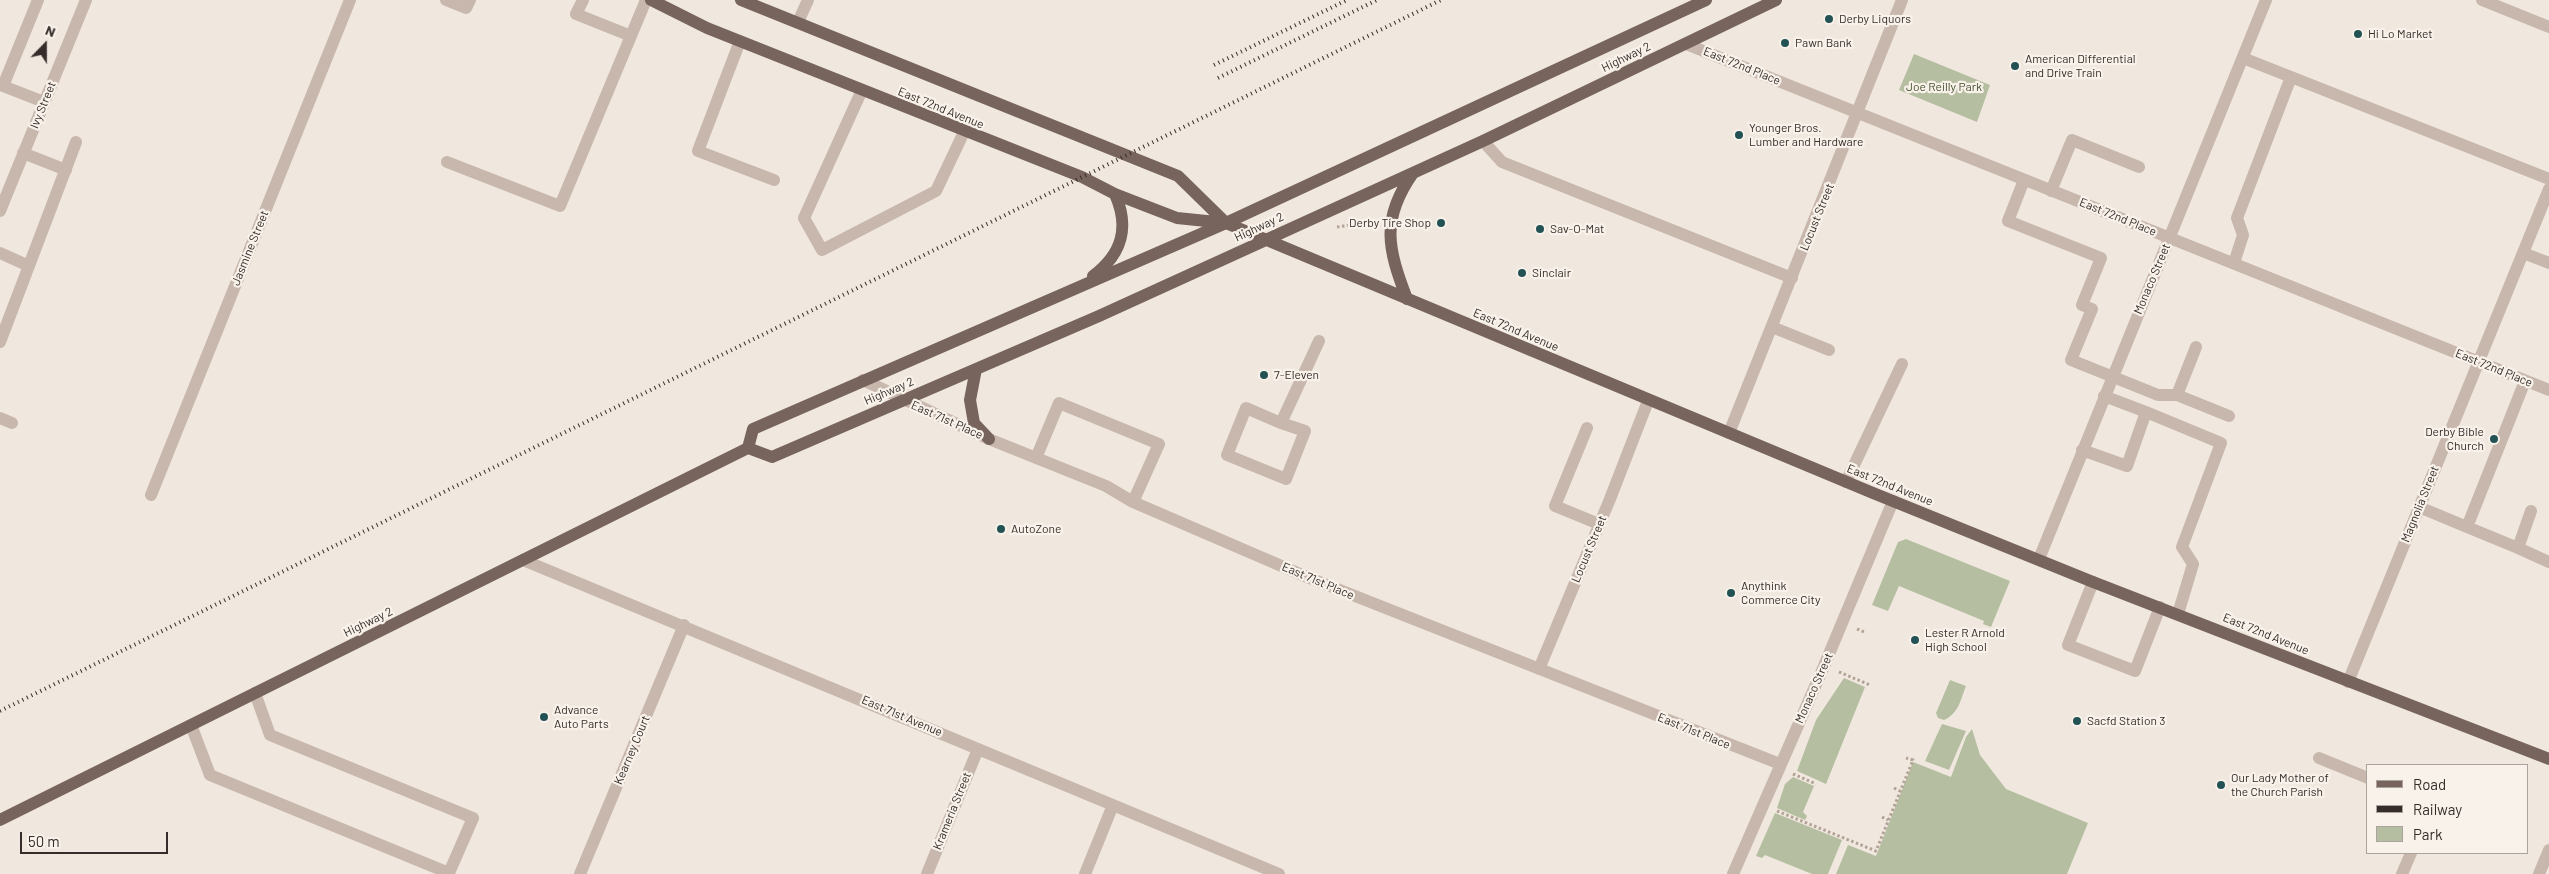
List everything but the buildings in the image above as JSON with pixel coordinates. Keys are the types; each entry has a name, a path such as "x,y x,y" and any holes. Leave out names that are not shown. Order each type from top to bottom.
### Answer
{"main road":[{"name":"East 72nd Avenue","path":"651,0 707,28 964,132 1082,177 1115,194 1177,218 1226,223 1893,502 2348,682 2549,759"},
{"name":"East 72nd Avenue","path":"741,0 1178,176 1226,223"},
{"name":"Highway 2","path":"748,448 753,429 1226,223 1706,0"},
{"name":"Highway 2","path":"0,820 748,448 772,457 1099,316 1482,141 1776,0"},
{"path":"1407,299 1395,267 1389,234 1398,195 1413,173"},
{"path":"1077,288 1104,268 1118,246 1123,222 1122,212 1115,194"},
{"path":"976,369 970,400 974,423 989,439"}],"street":[{"path":"38,0 1,89 44,102"},
{"name":"Ivy Street","path":"0,211 3,194 23,153 86,0"},
{"name":"Jasmine Street","path":"150,495 350,0"},
{"path":"446,0 466,8 470,0"},
{"path":"583,0 576,14 631,36"},
{"path":"447,162 560,206 646,0"},
{"path":"798,22 808,0"},
{"name":"Locust Street","path":"1729,433 1902,0"},
{"name":"Monaco Street","path":"2039,559 2266,0"},
{"path":"2482,0 2549,27"},
{"path":"740,41 698,151 774,180"},
{"name":"East 72nd Place","path":"1686,44 2549,390"},
{"path":"2243,58 2549,179"},
{"path":"2234,264 2243,235 2237,218 2291,77"},
{"path":"862,90 804,218 822,250 936,191 964,132"},
{"path":"2051,191 2072,140 2139,167"},
{"path":"1482,141 1502,162 1792,278"},
{"path":"0,342 76,142"},
{"path":"23,153 66,170"},
{"path":"2024,180 2008,221 2101,258 2082,304 2092,308 2071,360 2158,395 2177,395 2229,416"},
{"name":"Magnolia Street","path":"2348,682 2548,194"},
{"path":"2523,253 2549,263"},
{"path":"0,254 29,266"},
{"path":"1772,327 1829,350"},
{"path":"1282,423 1319,342"},
{"path":"2177,395 2196,347"},
{"path":"1846,482 1902,364"},
{"name":"East 71st Place","path":"863,380 989,439 1106,486 1134,502 1307,577 1779,766"},
{"path":"2467,526 2525,380"},
{"path":"2104,396 2220,443 2182,547 2193,564 2178,614"},
{"name":"Locust Street","path":"1539,669 1648,401"},
{"path":"1036,458 1059,403 1159,444 1134,502"},
{"path":"1246,408 1282,423 1305,432 1286,479 1227,455 1246,408"},
{"path":"2082,450 2127,466 2146,412"},
{"path":"0,418 12,423"},
{"path":"1587,428 1555,506 1599,524"},
{"name":"Monaco Street","path":"1733,874 1893,502"},
{"path":"2419,507 2549,562"},
{"path":"2518,548 2532,511"},
{"name":"East 71st Avenue","path":"523,560 684,625 1113,805 1248,868 1280,874"},
{"path":"2093,582 2068,645 2135,671 2160,607"},
{"name":"Kearney Court","path":"580,874 684,625"},
{"path":"191,725 210,775 449,873 473,818 270,735 255,693"},
{"name":"Krameria Street","path":"927,874 978,749"},
{"path":"2318,758 2366,777"},
{"path":"1085,874 1113,805"},
{"path":"2539,874 2549,850"},
{"path":"2402,874 2411,854"}],"path":[{"path":"1336,227 1371,222"},
{"path":"1824,666 1870,685"},
{"path":"1763,805 1876,851 1913,760 1906,758"},
{"path":"1779,766 1816,784"},
{"path":"1894,788 1900,791"},
{"path":"1882,817 1888,820"}],"green space":[{"name":"Joe Reilly Park","path":"1914,54 1990,85 1977,122 1899,90"},
{"path":"1906,539 2010,581 1991,627 1983,624 1984,621 1899,586 1888,611 1872,605 1898,542"},
{"path":"1844,678 1865,687 1826,784 1797,771 1816,720"},
{"path":"1950,680 1966,686 1956,710 1944,720 1938,718 1936,713"},
{"path":"1942,724 1966,731 1949,770 1925,761"},
{"path":"1972,729 1980,755 2006,789 2088,823 2067,874 1836,874 1848,845 1876,856 1913,762 1951,777 1966,737"},
{"path":"1793,777 1814,786 1803,812 1807,816 1805,820 1777,808 1785,784"},
{"path":"1775,813 1842,840 1828,874 1812,874 1765,855 1762,858 1756,856"}],"railway":[{"path":"1214,65 1347,0"},
{"path":"1218,78 1377,0"},
{"path":"0,711 1441,0"}],"place":[{"name":"Derby Liquors","path":"1829,19"},
{"name":"Hi Lo Market","path":"2358,34"},
{"name":"Pawn Bank","path":"1785,43"},
{"name":"American Differential and Drive Train","path":"2015,66"},
{"name":"Younger Bros. Lumber and Hardware","path":"1739,135"},
{"name":"Derby Tire Shop","path":"1441,223"},
{"name":"Sav-O-Mat","path":"1540,229"},
{"name":"Sinclair","path":"1522,273"},
{"name":"7-Eleven","path":"1264,375"},
{"name":"Derby Bible Church","path":"2494,439"},
{"name":"AutoZone","path":"1001,529"},
{"name":"Anythink Commerce City","path":"1731,593"},
{"name":"Lester R Arnold High School","path":"1915,640"},
{"name":"Advance Auto Parts","path":"544,717"},
{"name":"Sacfd Station 3","path":"2077,721"},
{"name":"Our Lady Mother of the Church Parish","path":"2221,785"}]}
